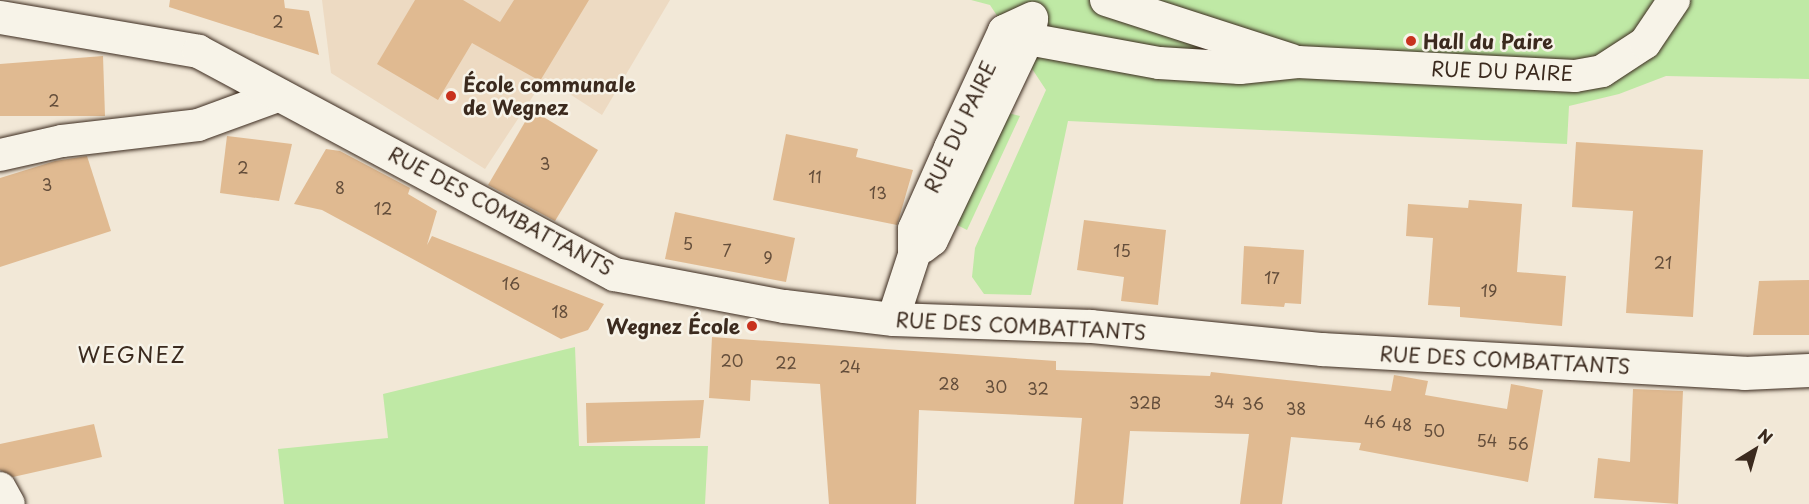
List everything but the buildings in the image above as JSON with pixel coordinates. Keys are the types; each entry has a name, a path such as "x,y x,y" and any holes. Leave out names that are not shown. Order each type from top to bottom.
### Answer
{"street":[{"name":"RUE DU PAIRE","path":"1106,0 1241,40 1298,62"},
{"name":"RUE DU PAIRE","path":"893,320 914,255 932,240 1033,19 1159,63 1240,68 1298,62 1575,76 1602,71 1645,42 1674,0"},
{"name":"RUE DES COMBATTANTS","path":"0,17 198,51 614,274 784,306 893,320 1090,326 1321,349 1744,373 1809,370"},
{"path":"0,155 62,141 198,125 280,94"},
{"path":"0,488 9,504"}],"shaded area":[{"name":"École communale de Wegnez","path":"322,0 670,0 602,115 545,78 485,169 331,73"}],"green space":[{"name":"Hall du Paire","path":"971,0 1809,0 1809,79 1666,76 1619,94 1569,106 1567,144 1068,121 1031,295 984,294 972,277 975,248 1046,90 990,5"},
{"path":"1008,113 1020,116 967,230 957,225"},
{"path":"575,347 579,446 708,446 705,504 284,504 278,449 388,438 383,394"}],"place":[{"name":"Hall du Paire","path":"1411,41"},
{"name":"École communale de Wegnez","path":"451,96"},
{"name":"Wegnez École","path":"752,326"}],"district":[{"name":"WEGNEZ","path":"132,354"}]}
